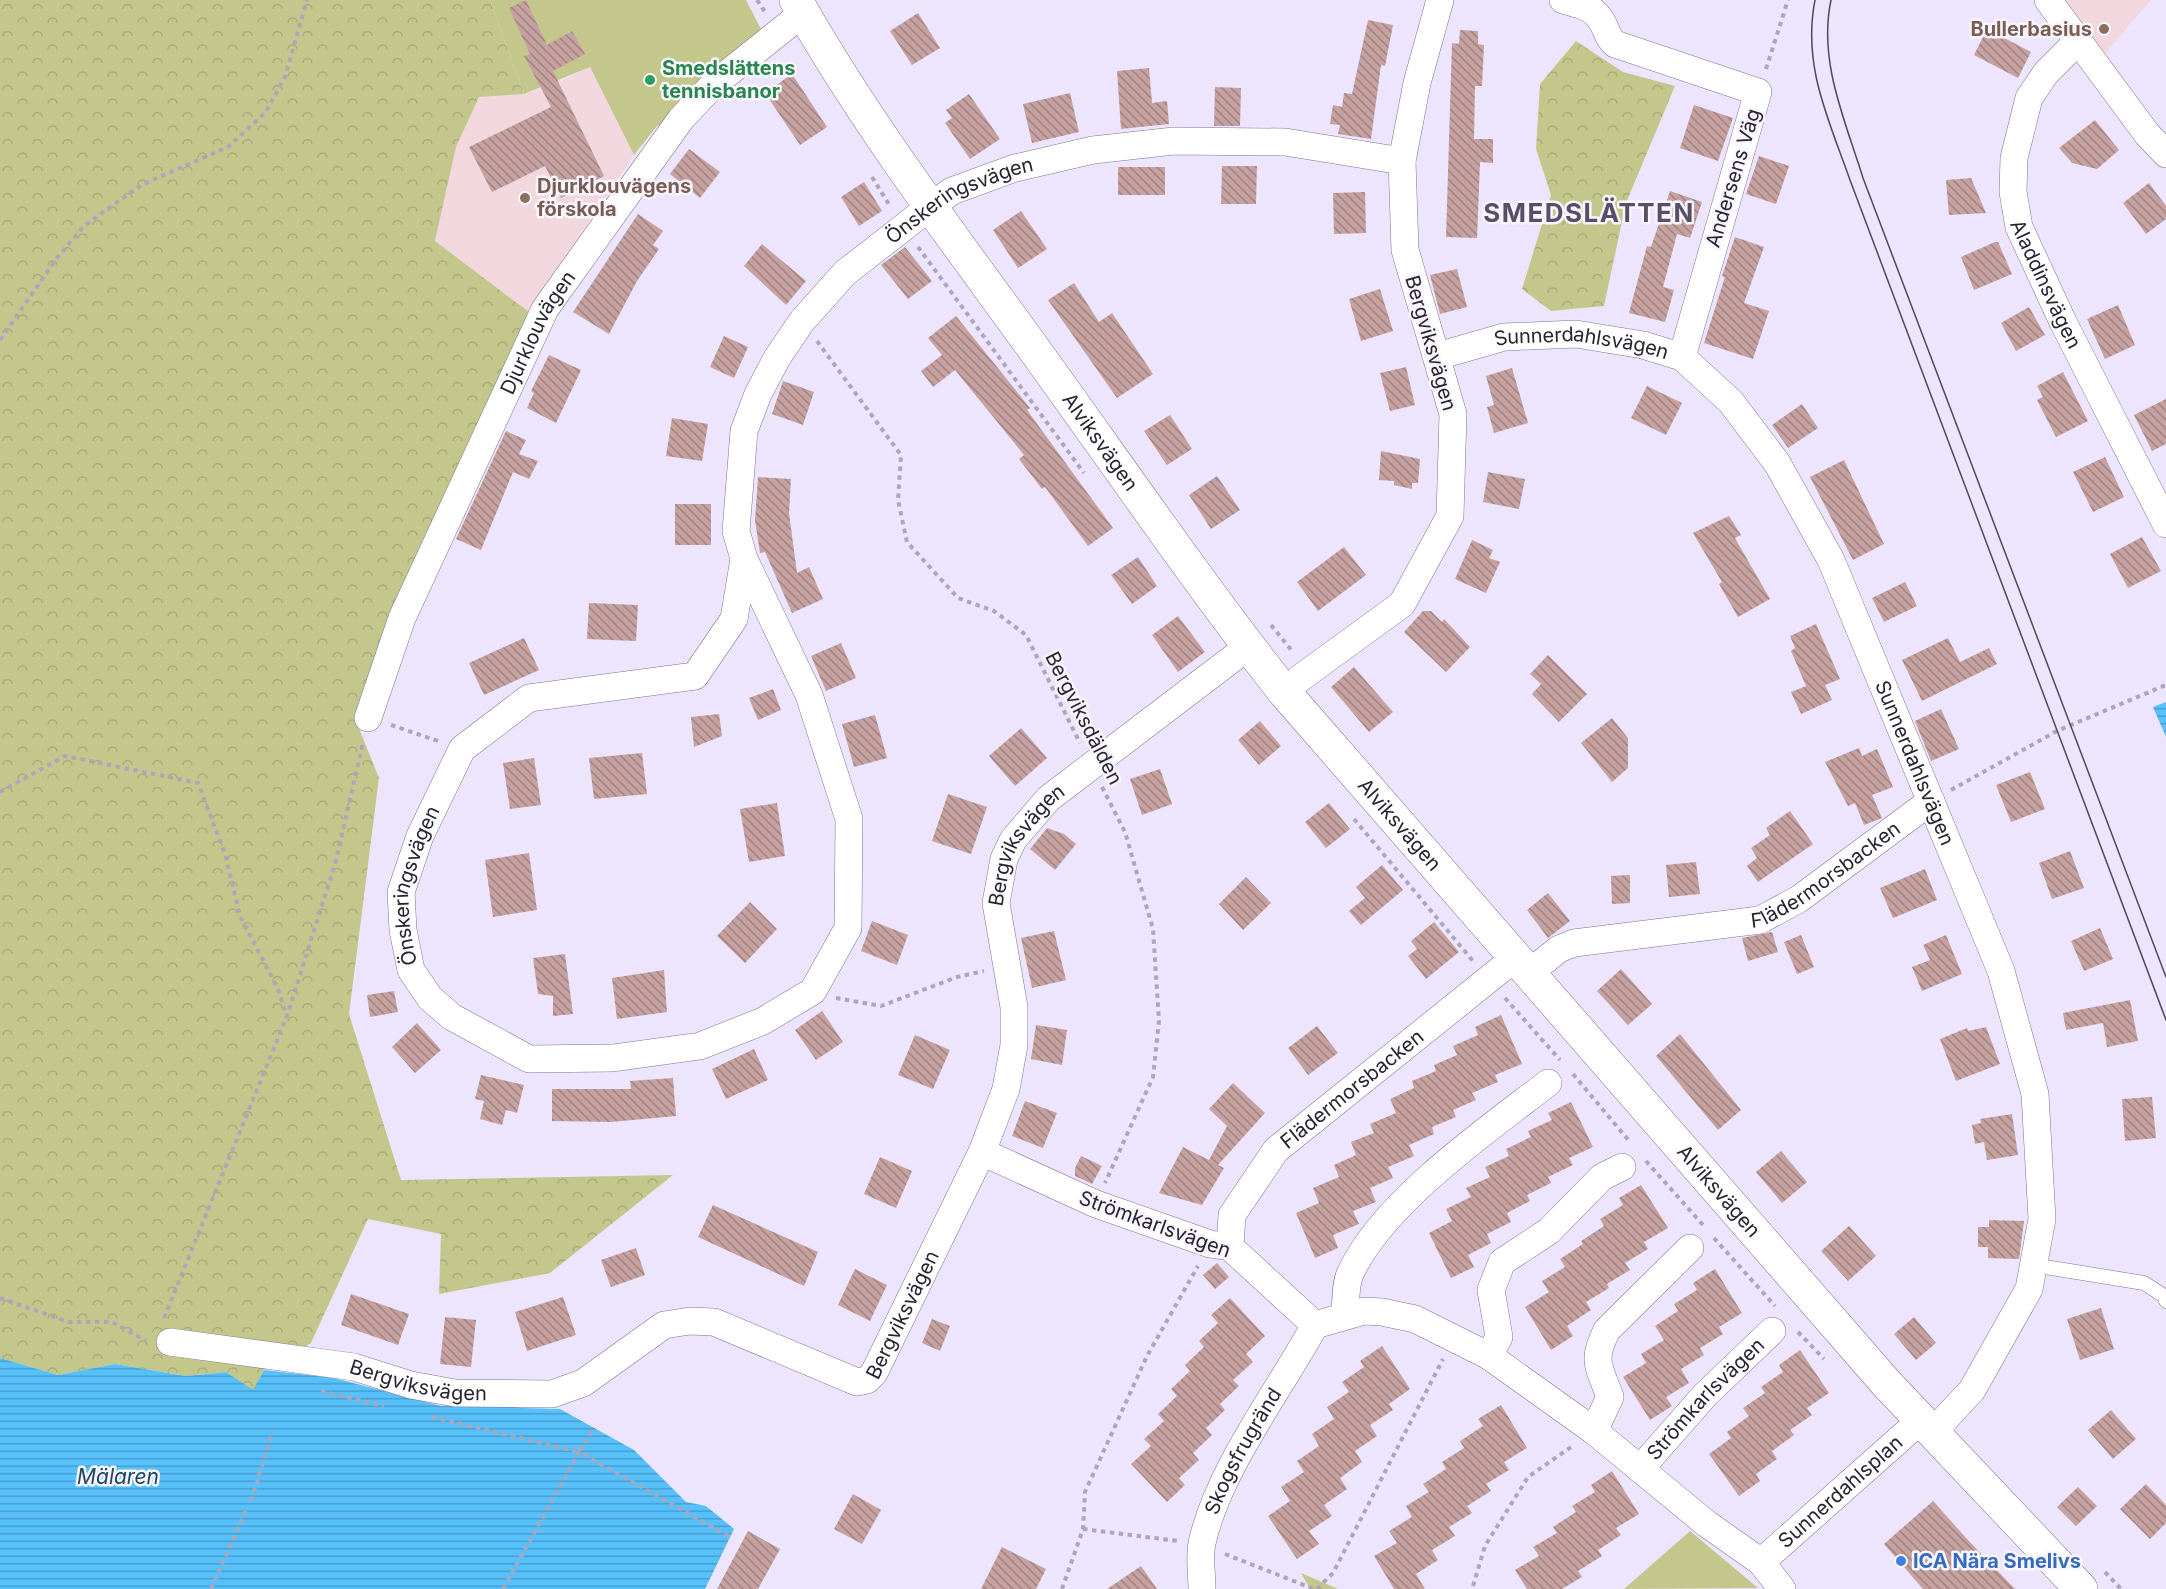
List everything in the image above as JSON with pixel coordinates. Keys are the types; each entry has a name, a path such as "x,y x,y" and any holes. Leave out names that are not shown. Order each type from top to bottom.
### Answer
{"street":[{"name":"Bergviksvägen","path":"1285,693 1299,679 1402,604 1450,516 1453,414 1438,356 1405,250 1402,161 1417,83 1440,0"},
{"path":"1563,0 1588,6 1602,20 1606,36 1615,44 1758,92"},
{"path":"2049,0 2147,134 2166,154"},
{"name":"Alviksvägen","path":"800,6 931,206 1285,693 1926,1426 2081,1589"},
{"name":"Djurklouvägen","path":"368,718 402,618 545,309 681,119 713,85 800,6"},
{"name":"Aladdinsvägen","path":"2078,41 2046,73 2029,99 2014,158 2013,192 2019,227 2063,322 2166,524"},
{"name":"Andersens Väg","path":"1683,357 1758,92"},
{"name":"Önskeringsvägen","path":"744,559 734,619 695,676 529,698 462,749 420,836 401,892 403,930 411,970 430,998 452,1017 529,1059 613,1058 700,1046 763,1021 813,991 848,928 849,819 809,695 744,559 736,531 744,431 758,394 777,358 802,321 845,273 952,191 1015,168 1093,150 1174,141 1285,142 1402,161"},
{"name":"Sunnerdahlsvägen","path":"1438,356 1504,338 1576,334 1643,345 1683,357 1731,402 1782,472 1831,560 2001,971 2035,1094 2042,1219 2029,1289 1972,1390 1926,1426"},
{"name":"Bergviksvägen","path":"170,1342 354,1367 411,1385 455,1393 552,1394 583,1383 664,1325 702,1321 714,1322 857,1382 867,1380 874,1372 982,1152 1006,1089 1014,1045 1014,1007 996,903 1004,859 1012,840 1048,799 1249,646"},
{"name":"Flädermorsbacken","path":"1220,1246 1232,1215 1276,1150 1522,965 1574,943 1760,920 1799,899 1931,801"},
{"path":"1345,1315 1349,1275 1379,1230 1418,1189 1465,1147 1548,1083"},
{"name":"Strömkarlsvägen","path":"982,1152 1095,1204 1220,1246 1315,1324 1364,1311 1414,1319 1489,1356 1594,1431 1707,1524 1761,1562 1782,1589"},
{"path":"1489,1356 1499,1337 1491,1290 1502,1262 1549,1231 1602,1177 1622,1167"},
{"path":"1594,1431 1610,1397 1596,1359 1598,1346 1607,1330 1690,1248"},
{"name":"Skogsfrugränd","path":"1202,1589 1201,1545 1228,1473 1289,1374 1315,1324"},
{"name":"Strömkarlsvägen","path":"1640,1469 1705,1395 1772,1331"},
{"name":"Sunnerdahlsplan","path":"1761,1562 1926,1426"}],"lane":[{"path":"2033,1265 2144,1283 2164,1296 2166,1301"}],"path":[{"path":"0,340 57,258 84,226 141,185 228,147 266,112 285,77 307,0"},
{"name":"Andersens Väg","path":"1758,92 1788,0"},
{"name":"Bergviksdälden","path":"802,321 901,455 898,500 907,542 958,598 994,611 1026,635 1125,832 1153,929 1159,1021 1153,1077 1095,1204"},
{"path":"1931,801 2057,731 2166,685"},
{"path":"0,1298 68,1322 112,1322 144,1340 170,1342 163,1319 287,1016 335,864 368,718 462,749"},
{"path":"0,792 65,756 198,783 225,854 240,916 278,989 287,1016"},
{"path":"813,991 844,1000 881,1006 957,977 984,971"},
{"path":"1062,1589 1083,1529 1085,1492 1147,1356 1220,1246"},
{"path":"1317,1589 1333,1573 1453,1339"},
{"path":"316,1389 396,1408"},
{"path":"430,1417 579,1452 730,1538"},
{"path":"503,1589 594,1428"},
{"path":"251,1501 273,1431"},
{"path":"1473,1587 1485,1545 1528,1477 1594,1431"},
{"path":"211,1589 246,1510"}],"shaded area":[{"name":"Bullerbasius","path":"2063,0 2151,0 2101,58"},
{"name":"Djurklouvägens förskola","path":"590,67 634,155 529,312 435,241 456,147 479,97 524,94 555,84"}],"green space":[{"path":"0,0 490,0 524,94 479,97 456,147 435,241 529,312 354,716 379,778 349,1014 401,1180 673,1175 550,1273 439,1294 441,1234 368,1219 311,1343 264,1370 253,1391 226,1372 186,1376 115,1364 58,1375 0,1358"},
{"name":"Smedslättens tennisbanor","path":"490,0 746,0 762,31 663,124 657,126 634,155 590,67 524,94"},
{"path":"1576,41 1623,72 1675,86 1626,203 1604,306 1551,311 1522,289 1551,195 1536,149 1540,84"},
{"path":"1690,1531 1758,1588 1624,1589"},
{"path":"1301,1573 1338,1589 1310,1589"}],"water":[{"path":"2166,702 2166,737 2153,707"},
{"name":"Mälaren","path":"0,1358 58,1375 115,1364 186,1376 226,1372 253,1390 264,1370 334,1378 441,1406 491,1403 523,1408 560,1409 634,1450 686,1502 706,1506 734,1529 705,1589 0,1589"}],"building":[{"path":"526,0 547,45 572,31 585,54 553,71 604,176 561,198 545,166 492,192 469,147 551,107 524,56 530,54 509,8"},
{"path":"918,13 940,48 912,65 890,31"},
{"path":"1368,20 1393,25 1385,66 1381,65 1371,139 1338,134 1340,125 1330,124 1333,105 1342,107 1344,93 1352,94"},
{"path":"1987,29 2031,52 2018,78 1974,55"},
{"path":"1460,30 1478,31 1478,44 1484,45 1482,86 1475,86 1474,139 1493,139 1493,163 1480,162 1477,238 1446,237 1452,43 1459,44"},
{"path":"1149,68 1152,103 1167,101 1169,124 1121,129 1117,71"},
{"path":"792,74 827,127 800,145 765,93"},
{"path":"1215,87 1241,88 1240,126 1214,126"},
{"path":"1070,93 1079,132 1032,143 1023,104"},
{"path":"969,94 1000,139 970,159 945,123 952,118 946,110"},
{"path":"1694,105 1733,118 1718,161 1680,148"},
{"path":"2095,120 2119,150 2097,169 2072,163 2059,148"},
{"path":"689,149 720,172 700,198 670,174"},
{"path":"1759,156 1789,166 1776,204 1746,194"},
{"path":"1222,166 1257,166 1256,204 1221,204"},
{"path":"1118,167 1165,167 1165,195 1118,195"},
{"path":"1971,178 1986,213 1949,215 1946,180"},
{"path":"864,182 882,211 859,226 841,197"},
{"path":"2149,183 2166,206 2166,219 2146,234 2123,203"},
{"path":"1670,191 1702,202 1690,238 1677,234 1663,287 1674,290 1665,322 1629,313 1647,246 1651,247"},
{"path":"1365,192 1366,233 1334,234 1333,193"},
{"path":"1021,211 1047,249 1018,268 993,230"},
{"path":"638,214 663,231 653,245 659,249 637,281 609,334 573,312"},
{"path":"1735,237 1764,247 1744,303 1769,311 1753,359 1704,343"},
{"path":"1998,242 2012,274 1974,290 1961,257"},
{"path":"762,244 806,281 786,305 744,266"},
{"path":"905,247 932,281 908,299 881,265"},
{"path":"1457,269 1467,307 1440,314 1430,275"},
{"path":"1074,283 1099,322 1112,313 1153,374 1117,398 1048,300"},
{"path":"1380,289 1393,331 1361,341 1349,299"},
{"path":"2118,305 2135,345 2105,359 2087,319"},
{"path":"2029,307 2045,335 2016,351 2001,323"},
{"path":"956,316 1030,408 1027,410 1113,528 1088,546 1045,487 1042,489 1019,459 1024,455 955,370 933,387 921,371 942,355 928,338"},
{"path":"724,336 748,347 734,378 710,367"},
{"path":"549,355 581,370 556,423 527,408 534,393 531,391"},
{"path":"1406,367 1415,405 1390,411 1380,373"},
{"path":"1512,368 1528,423 1494,433 1487,407 1494,405 1486,376"},
{"path":"2063,372 2088,421 2056,437 2037,400 2043,397 2037,386"},
{"path":"783,381 814,392 803,425 772,414"},
{"path":"1647,386 1682,403 1666,435 1631,418"},
{"path":"2166,399 2166,444 2152,451 2134,415"},
{"path":"1802,404 1818,428 1788,448 1772,425"},
{"path":"1170,415 1192,449 1167,465 1144,431"},
{"path":"672,418 708,424 702,461 666,456"},
{"path":"506,431 526,440 519,454 538,461 529,479 513,472 481,550 456,539"},
{"path":"1381,451 1420,459 1418,483 1412,483 1412,489 1394,485 1394,481 1379,480"},
{"path":"2105,457 2124,497 2093,512 2073,472"},
{"path":"1844,460 1884,544 1853,560 1810,477"},
{"path":"1488,472 1525,479 1519,509 1483,502"},
{"path":"1217,476 1240,510 1211,529 1189,495"},
{"path":"758,477 791,479 789,513 797,573 809,567 823,599 792,613 765,552 760,553 755,520"},
{"path":"675,504 711,504 711,545 675,545"},
{"path":"1729,516 1741,535 1735,538 1770,599 1738,617 1719,584 1722,582 1693,533"},
{"path":"2142,537 2161,571 2128,588 2110,554"},
{"path":"1472,540 1493,550 1489,558 1500,562 1486,593 1455,579"},
{"path":"1344,547 1366,575 1318,611 1297,582"},
{"path":"1138,557 1157,586 1132,604 1111,575"},
{"path":"1905,582 1917,606 1884,622 1872,598"},
{"path":"589,603 638,605 636,641 587,639"},
{"path":"1423,611 1431,611 1442,622 1444,619 1470,647 1446,672 1404,632"},
{"path":"1178,616 1205,652 1178,672 1152,635"},
{"path":"1816,624 1840,679 1825,685 1832,700 1801,714 1791,692 1806,686 1791,651 1795,648 1790,636"},
{"path":"524,638 539,670 484,695 469,663"},
{"path":"1948,638 1960,662 1989,648 1997,664 1922,701 1902,660"},
{"path":"841,643 856,678 826,691 811,656"},
{"path":"1548,655 1587,694 1559,722 1532,694 1541,684 1530,674"},
{"path":"1354,667 1393,712 1369,732 1331,687"},
{"path":"773,689 781,710 758,720 749,698"},
{"path":"1941,709 1959,749 1931,761 1915,721"},
{"path":"719,714 722,736 694,747 691,717"},
{"path":"875,715 887,758 854,767 842,724"},
{"path":"1612,718 1628,738 1628,768 1612,782 1581,743"},
{"path":"1260,721 1281,746 1259,765 1238,740"},
{"path":"1021,728 1047,758 1015,786 989,756"},
{"path":"1859,748 1862,756 1877,749 1893,787 1872,795 1882,818 1864,825 1855,803 1848,806 1825,762"},
{"path":"642,753 647,794 594,799 589,758"},
{"path":"534,758 541,805 510,809 503,763"},
{"path":"1160,769 1172,804 1142,815 1130,779"},
{"path":"2030,772 2045,809 2011,822 1996,785"},
{"path":"948,794 987,807 971,854 932,841"},
{"path":"777,803 785,856 749,862 740,809"},
{"path":"1329,803 1350,829 1326,848 1305,822"},
{"path":"1790,811 1813,844 1758,882 1747,866 1757,858 1751,848 1770,835 1766,828"},
{"path":"1047,828 1064,834 1076,844 1055,870 1030,849"},
{"path":"2070,851 2084,888 2052,899 2039,863"},
{"path":"529,853 537,910 493,917 485,860"},
{"path":"1696,862 1700,894 1669,897 1666,865"},
{"path":"1382,865 1403,890 1361,925 1349,911 1365,898 1356,887"},
{"path":"1925,869 1937,900 1893,918 1880,888"},
{"path":"1630,875 1630,903 1612,904 1611,876"},
{"path":"1246,877 1271,903 1243,930 1219,904"},
{"path":"1548,893 1570,921 1548,938 1527,910"},
{"path":"750,902 777,929 745,963 717,936"},
{"path":"872,921 908,935 897,965 861,951"},
{"path":"1434,922 1459,952 1426,979 1408,956 1417,949 1411,941"},
{"path":"2100,928 2113,959 2084,971 2071,941"},
{"path":"1054,931 1066,980 1032,988 1021,938"},
{"path":"1772,932 1778,952 1748,961 1742,938"},
{"path":"1801,935 1814,967 1797,974 1784,942"},
{"path":"1946,935 1962,974 1922,991 1912,967 1930,960 1923,945"},
{"path":"565,954 573,1014 553,1016 553,996 538,994 533,958"},
{"path":"1621,969 1652,1004 1628,1025 1597,991"},
{"path":"664,970 667,1012 617,1019 612,978"},
{"path":"394,991 398,1012 370,1017 367,995"},
{"path":"2130,1000 2138,1041 2107,1047 2103,1023 2066,1030 2063,1013"},
{"path":"822,1011 843,1042 816,1060 795,1030"},
{"path":"1501,1015 1522,1064 1495,1075 1498,1082 1472,1093 1476,1100 1453,1110 1456,1117 1432,1127 1434,1134 1409,1145 1414,1156 1388,1167 1393,1178 1370,1188 1376,1202 1353,1211 1359,1224 1333,1235 1338,1248 1315,1258 1296,1213 1319,1203 1313,1188 1339,1177 1334,1165 1356,1155 1351,1142 1374,1133 1370,1124 1396,1113 1390,1099 1414,1088 1412,1081 1436,1071 1434,1065 1457,1055 1453,1046 1478,1035 1475,1027"},
{"path":"417,1023 441,1050 415,1073 392,1047"},
{"path":"1036,1025 1067,1030 1062,1065 1031,1059"},
{"path":"1317,1026 1338,1053 1308,1075 1288,1048"},
{"path":"1986,1027 2000,1064 1956,1081 1940,1039 1967,1028 1968,1031"},
{"path":"1680,1034 1741,1110 1718,1130 1656,1056"},
{"path":"915,1035 950,1050 933,1089 898,1075"},
{"path":"754,1049 768,1080 726,1099 712,1069"},
{"path":"481,1075 524,1085 517,1113 506,1110 502,1125 480,1119 484,1101 475,1099"},
{"path":"673,1078 676,1116 611,1122 552,1121 552,1089 631,1089 630,1081"},
{"path":"1233,1083 1265,1113 1218,1165 1224,1168 1202,1205 1159,1193 1183,1147 1209,1160 1227,1126 1209,1109"},
{"path":"2152,1097 2156,1138 2125,1141 2122,1099"},
{"path":"1025,1101 1057,1113 1043,1148 1012,1136"},
{"path":"1571,1102 1593,1147 1569,1158 1573,1165 1548,1177 1551,1183 1527,1195 1530,1201 1507,1213 1511,1222 1487,1234 1491,1243 1468,1255 1474,1267 1451,1278 1429,1233 1452,1221 1446,1209 1471,1197 1466,1188 1490,1177 1485,1167 1509,1156 1506,1149 1531,1137 1528,1131 1552,1120 1548,1113"},
{"path":"2012,1114 2018,1155 1987,1160 1984,1142 1975,1144 1972,1125 1981,1123 1980,1119"},
{"path":"1781,1151 1807,1182 1782,1203 1756,1172"},
{"path":"1081,1156 1102,1166 1092,1184 1075,1176 1075,1168"},
{"path":"880,1157 912,1171 896,1208 864,1194"},
{"path":"1641,1185 1668,1228 1644,1242 1648,1249 1625,1263 1630,1270 1607,1284 1609,1288 1586,1302 1591,1310 1567,1326 1573,1336 1551,1350 1525,1307 1549,1292 1542,1281 1565,1267 1560,1259 1583,1244 1581,1241 1604,1226 1600,1219 1623,1205 1619,1198"},
{"path":"713,1205 818,1252 804,1286 698,1237"},
{"path":"1989,1220 2024,1221 2019,1259 1988,1258 1988,1247 1978,1247 1978,1227 1989,1227"},
{"path":"1849,1226 1876,1256 1848,1281 1821,1251"},
{"path":"636,1248 645,1275 611,1287 601,1260"},
{"path":"1217,1263 1229,1277 1215,1289 1203,1275"},
{"path":"855,1269 887,1285 870,1321 838,1305"},
{"path":"1715,1269 1742,1313 1719,1327 1723,1334 1700,1348 1704,1355 1681,1369 1689,1383 1666,1397 1672,1406 1650,1420 1623,1377 1646,1363 1641,1354 1664,1340 1655,1326 1678,1311 1674,1304 1697,1290 1693,1283"},
{"path":"351,1294 409,1314 398,1345 341,1325"},
{"path":"563,1297 576,1335 527,1351 515,1312"},
{"path":"1230,1298 1265,1336 1246,1354 1253,1362 1233,1380 1239,1386 1220,1404 1225,1410 1206,1428 1212,1435 1193,1453 1199,1460 1179,1478 1185,1485 1167,1502 1131,1464 1151,1446 1144,1439 1164,1421 1158,1414 1177,1396 1171,1389 1190,1371 1185,1365 1204,1347 1199,1341 1218,1323 1211,1315"},
{"path":"2101,1308 2114,1349 2080,1360 2067,1319"},
{"path":"445,1317 476,1320 471,1367 440,1364"},
{"path":"1914,1317 1936,1343 1916,1360 1894,1334"},
{"path":"932,1319 950,1326 940,1351 922,1343"},
{"path":"1382,1346 1410,1389 1389,1404 1393,1410 1370,1425 1377,1436 1355,1451 1362,1462 1340,1478 1347,1489 1324,1505 1332,1516 1309,1531 1319,1544 1297,1559 1268,1516 1290,1501 1281,1487 1304,1472 1297,1461 1319,1446 1312,1434 1334,1419 1327,1407 1349,1392 1342,1382 1364,1367 1360,1361"},
{"path":"1800,1350 1829,1393 1807,1408 1812,1415 1790,1430 1794,1435 1772,1451 1777,1459 1756,1474 1760,1481 1739,1496 1709,1454 1731,1438 1727,1432 1749,1416 1743,1408 1765,1393 1761,1387 1783,1372 1779,1365"},
{"path":"1501,1405 1527,1448 1504,1462 1509,1470 1486,1484 1491,1491 1467,1506 1472,1513 1449,1527 1455,1536 1432,1550 1438,1560 1416,1574 1425,1589 1394,1589 1374,1556 1397,1543 1389,1531 1412,1517 1406,1506 1429,1492 1423,1484 1446,1469 1442,1462 1464,1448 1460,1441 1483,1426 1478,1419"},
{"path":"2111,1410 2136,1439 2113,1459 2088,1430"},
{"path":"1612,1471 1639,1514 1616,1528 1621,1535 1598,1550 1602,1556 1578,1571 1582,1577 1562,1589 1527,1589 1515,1570 1539,1556 1533,1547 1557,1533 1553,1527 1576,1512 1572,1506 1595,1492 1591,1485"},
{"path":"2146,1484 2166,1505 2166,1523 2150,1539 2120,1509"},
{"path":"2078,1487 2097,1506 2076,1526 2057,1507"},
{"path":"853,1494 881,1510 862,1544 834,1529"},
{"path":"1933,1501 2015,1589 1923,1589 1884,1544"},
{"path":"748,1531 780,1549 758,1589 717,1589"},
{"path":"1002,1547 1046,1569 1036,1589 981,1589"},
{"path":"1141,1566 1157,1589 1107,1589"}],"tram line":[{"path":"1815,0 1812,48 1826,114 2166,1020"},
{"path":"1831,0 1828,23 1831,68 1835,90 1863,178 2166,977"}],"place":[{"name":"Bullerbasius","path":"2104,29"},
{"name":"Smedslättens tennisbanor","path":"650,80"},
{"name":"Djurklouvägens förskola","path":"525,198"},
{"name":"ICA Nära Smelivs","path":"1901,1561"}],"district":[{"name":"SMEDSLÄTTEN","path":"1589,213"}]}
